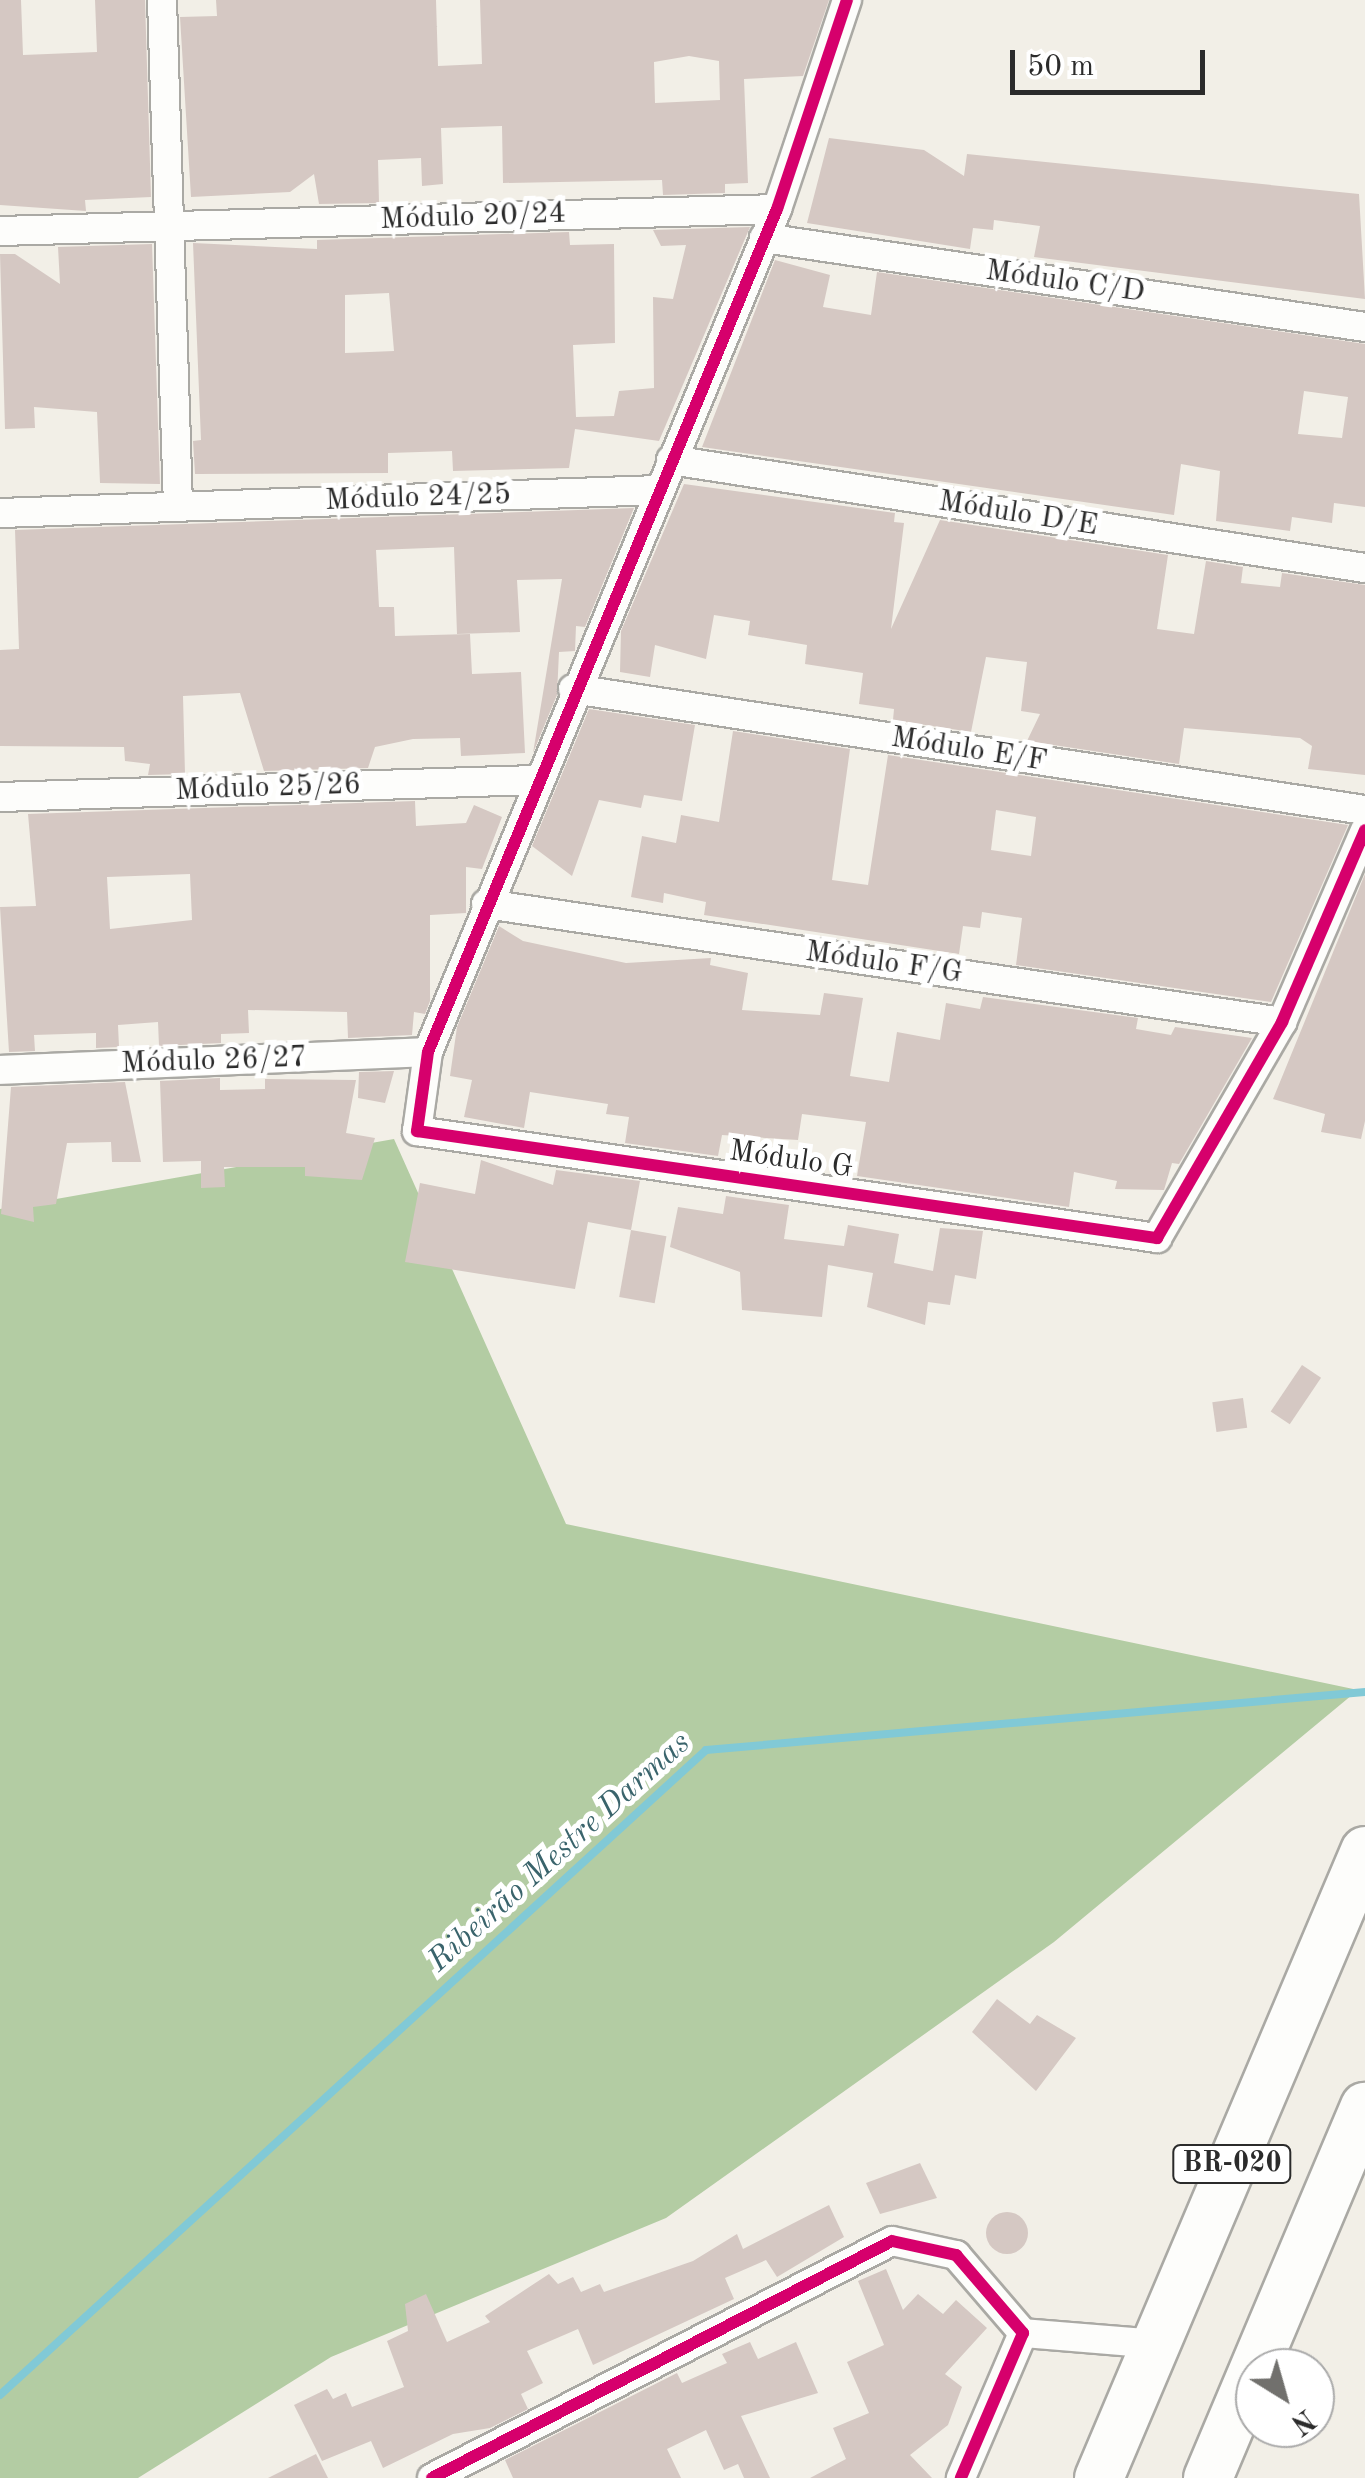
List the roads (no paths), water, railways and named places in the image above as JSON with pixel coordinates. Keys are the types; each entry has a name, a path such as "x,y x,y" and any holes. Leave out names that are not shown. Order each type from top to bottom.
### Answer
{"highway":[{"name":"BR-020","path":"1099,2478 1365,1850"},
{"name":"BR-020","path":"1208,2478 1365,2108"}],"street":[{"path":"162,0 178,505"},
{"path":"428,1052 573,689 777,209 847,0"},
{"name":"Módulo 20/24","path":"0,231 777,209"},
{"name":"Módulo C/D","path":"764,238 1365,326"},
{"name":"Módulo D/E","path":"670,460 1365,568"},
{"name":"Módulo 24/25","path":"0,512 657,490"},
{"name":"Módulo E/F","path":"573,689 1365,810"},
{"name":"Módulo 25/26","path":"0,797 536,780"},
{"path":"1282,1022 1365,830"},
{"name":"Módulo F/G","path":"486,904 1282,1022"},
{"name":"Módulo G","path":"428,1052 418,1132 1157,1238 1282,1022"},
{"name":"Módulo 26/27","path":"0,1070 428,1052"},
{"path":"432,2478 892,2241 956,2255 1024,2333 1156,2344"},
{"path":"961,2478 1024,2333"}],"waterway":[{"name":"Ribeirão Mestre Darmas","path":"0,2395 706,1750 1365,1692"}]}
